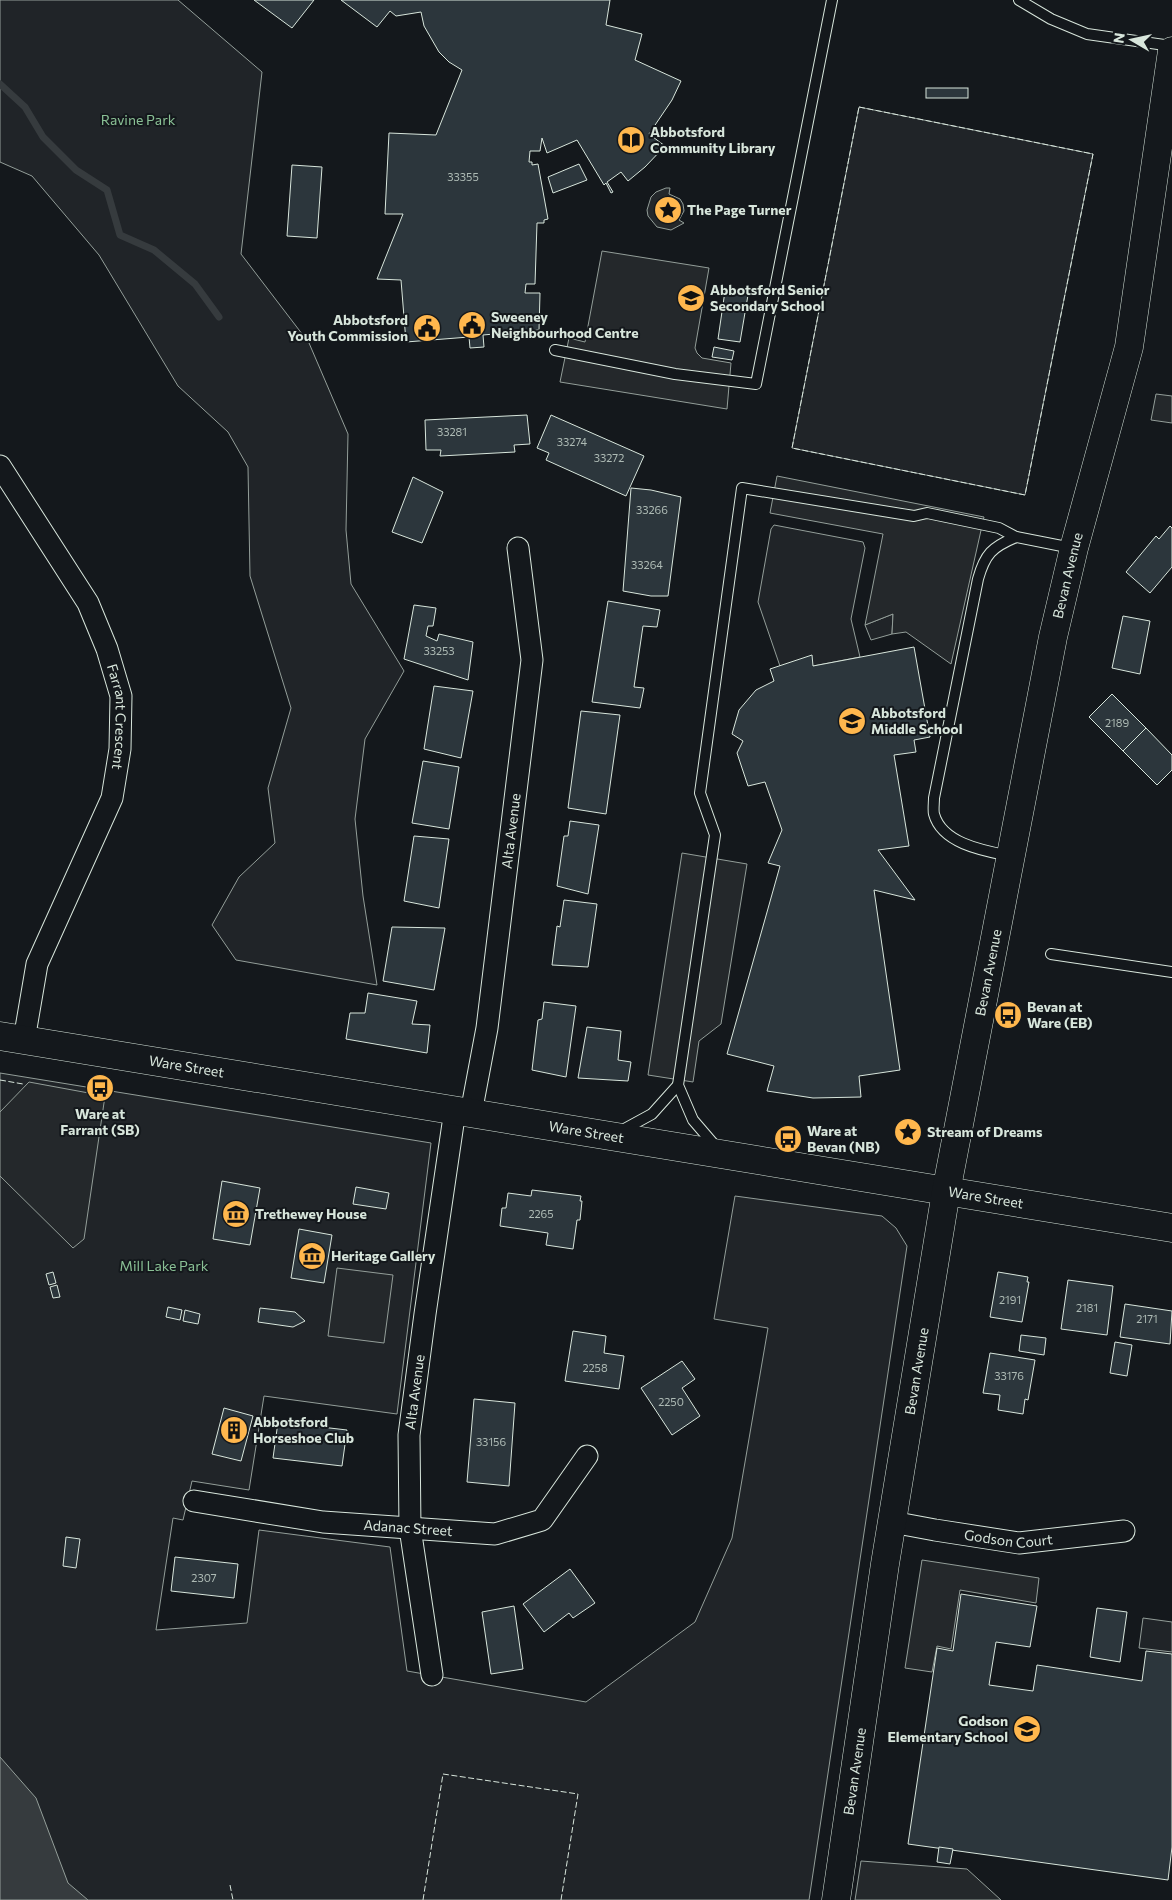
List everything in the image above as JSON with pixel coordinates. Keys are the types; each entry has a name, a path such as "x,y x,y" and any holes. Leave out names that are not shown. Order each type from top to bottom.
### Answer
{"street":[{"name":"Bevan Avenue","path":"836,1900 892,1522 946,1192 1053,637 1074,548 1129,347 1172,51"},
{"name":"Farrant Crescent","path":"0,466 88,603 107,649 121,696 120,749 112,798 37,964 12,1038"},
{"name":"Alta Avenue","path":"432,1675 410,1528 409,1435 425,1314 463,1112 487,1028 532,660 518,548"},
{"name":"Ware Street","path":"12,1038 1172,1228"},
{"name":"Adanac Street","path":"194,1501 323,1522 495,1534 542,1520 587,1456"},
{"name":"Godson Court","path":"892,1522 1019,1543 1124,1531"}],"lane":[{"path":"554,350 675,374 756,384 832,0"},
{"path":"1019,0 1051,19 1087,34 1172,46"},
{"path":"722,1154 694,1120 678,1085 715,835 700,793 742,488 914,516 927,513 999,528 1016,537 1074,548"},
{"path":"1010,856 975,849 956,839 942,828 934,814 934,798 983,561 1000,543 1016,537"},
{"path":"1051,954 1172,972"},
{"path":"610,1136 652,1114 678,1085"}],"green space":[{"name":"Ravine Park","path":"0,0 178,0 262,72 241,254 309,343 348,434 346,530 351,584 404,671 365,739 355,819 363,896 377,985 236,960 212,925 239,877 275,843 268,788 291,708 250,576 248,467 228,432 178,386 99,255 32,176 0,162"},
{"path":"859,107 1093,154 1025,495 792,448"},
{"path":"774,525 863,542 865,548 851,619 860,657 782,672 758,602 771,529"},
{"path":"893,614 892,634 871,640 865,625"},
{"name":"Mill Lake Park","path":"0,1073 431,1143 397,1414 264,1396 249,1490 192,1481 183,1520 173,1518 156,1630 247,1623 259,1530 390,1547 407,1671 586,1702 695,1622 732,1538 768,1328 714,1319 735,1196 882,1216 896,1228 907,1246 809,1900 0,1900"},
{"path":"1143,1618 1172,1622 1172,1652 1139,1648"}],"shaded area":[{"path":"670,188 669,194 680,199 684,211 679,220 684,223 671,230 657,227 648,216 647,210 651,197 656,192"},
{"path":"602,251 709,268 695,348 702,358 731,363 727,409 560,382 569,338 585,342"},
{"path":"1156,394 1172,396 1172,423 1151,420"},
{"path":"777,476 984,517 951,664 906,632 892,634 893,614 865,625 883,534 770,513"},
{"path":"682,853 747,864 721,1024 699,1041 693,1082 648,1075"},
{"path":"29,1082 105,1096 84,1239 73,1248 0,1176 0,1112"},
{"path":"337,1268 393,1275 384,1343 328,1336"},
{"path":"922,1560 1039,1578 1036,1603 960,1590 951,1649 937,1646 932,1672 905,1668"},
{"path":"0,1757 36,1798 68,1883 88,1900 0,1900"},
{"path":"861,1861 967,1869 1001,1900 855,1900"}],"building":[{"path":"254,0 314,0 292,28"},
{"path":"341,0 610,0 606,25 642,34 635,60 681,81 672,100 649,134 665,146 645,167 628,181 621,172 607,182 613,192 611,193 606,183 604,185 577,140 547,153 542,138 540,151 530,151 529,162 532,162 532,165 538,164 548,219 544,220 544,223 537,223 535,284 526,284 525,293 540,293 539,330 483,335 484,347 470,348 469,337 406,342 401,280 377,279 403,214 385,214 389,133 436,135 462,70 449,62 439,52 424,26 421,12 396,16 390,11 377,27"},
{"path":"926,88 968,88 968,98 926,98"},
{"path":"579,164 587,180 553,193 548,177"},
{"path":"292,165 322,167 317,238 287,236"},
{"path":"725,291 748,295 740,342 718,339"},
{"path":"714,347 734,351 732,360 712,357"},
{"path":"527,415 530,444 514,445 515,452 440,456 441,450 426,450 425,420"},
{"path":"551,415 644,456 626,496 546,460 549,453 537,448"},
{"path":"413,477 443,492 422,543 392,532"},
{"path":"631,488 651,490 681,497 668,596 651,596 623,591"},
{"path":"1170,526 1172,528 1172,567 1150,593 1126,572 1156,536 1159,539"},
{"path":"608,601 660,610 657,627 643,626 634,687 644,688 640,708 592,702"},
{"path":"414,605 436,608 433,626 428,626 426,636 437,641 439,634 473,642 468,680 404,659"},
{"path":"1123,616 1150,621 1140,674 1112,668"},
{"path":"914,647 930,737 914,740 916,752 894,755 909,846 878,850 915,900 874,890 900,1070 859,1076 861,1097 813,1098 767,1091 774,1066 727,1054 780,866 768,863 782,830 765,782 748,786 737,753 743,741 732,734 739,710 756,690 774,681 770,669 812,655 813,666"},
{"path":"434,686 473,691 461,758 424,749"},
{"path":"1112,694 1146,728 1123,751 1089,717"},
{"path":"581,711 620,715 606,814 568,808"},
{"path":"1146,728 1172,755 1172,770 1157,785 1123,751"},
{"path":"423,761 459,767 449,829 412,823"},
{"path":"570,821 599,825 588,894 557,886 564,836 568,836"},
{"path":"414,836 449,839 439,908 404,901"},
{"path":"564,900 597,904 588,967 552,965 557,926 560,927"},
{"path":"392,927 445,928 434,990 383,981"},
{"path":"368,993 417,1001 412,1024 430,1025 427,1053 346,1039 350,1013 365,1013"},
{"path":"544,1002 576,1006 566,1077 532,1070 538,1020 542,1019"},
{"path":"587,1027 621,1031 618,1060 631,1062 628,1081 578,1078"},
{"name":"Trethewey House","path":"222,1181 260,1188 250,1245 213,1239"},
{"path":"356,1187 389,1193 386,1209 353,1204"},
{"path":"532,1190 581,1196 580,1220 577,1220 573,1249 546,1245 548,1233 500,1226 502,1208 506,1208 508,1193 531,1196"},
{"name":"Heritage Gallery","path":"299,1229 332,1235 324,1283 291,1278"},
{"path":"53,1272 56,1283 49,1285 46,1274"},
{"path":"998,1272 1028,1277 1027,1282 1029,1282 1022,1322 990,1317"},
{"path":"1068,1280 1113,1286 1107,1335 1061,1329"},
{"path":"57,1285 60,1297 53,1298 50,1287"},
{"path":"1125,1304 1172,1311 1170,1344 1120,1337"},
{"path":"168,1307 182,1310 180,1320 166,1317"},
{"path":"260,1308 295,1312 305,1321 293,1327 258,1322"},
{"path":"185,1310 200,1314 198,1324 183,1321"},
{"path":"573,1331 606,1336 604,1353 624,1356 619,1389 565,1381"},
{"path":"1021,1335 1046,1338 1044,1355 1019,1351"},
{"path":"1115,1342 1132,1345 1127,1376 1110,1373"},
{"path":"990,1353 1035,1360 1028,1400 1025,1399 1023,1414 998,1410 1000,1395 983,1393"},
{"path":"682,1361 695,1379 682,1388 700,1416 672,1435 641,1388"},
{"path":"474,1399 515,1403 509,1486 467,1482"},
{"name":"Abbotsford Horseshoe Club","path":"224,1408 253,1416 241,1461 212,1454"},
{"path":"278,1422 347,1430 342,1466 273,1458"},
{"path":"66,1537 80,1539 76,1568 63,1566"},
{"path":"175,1557 238,1564 234,1598 171,1591"},
{"path":"570,1569 595,1603 573,1618 569,1613 544,1632 523,1604"},
{"path":"961,1594 1037,1606 1030,1647 996,1642 989,1685 1033,1691 1037,1665 1142,1681 1146,1651 1172,1654 1172,1847 1168,1880 908,1844 937,1648 953,1651"},
{"path":"514,1606 523,1669 491,1674 482,1612"},
{"path":"1097,1608 1127,1612 1120,1662 1090,1657"},
{"path":"939,1847 953,1849 950,1864 937,1862"}],"waterway":[{"path":"0,84 25,107 43,137 76,170 107,190 120,235 154,250 195,284 219,317"}],"fence":[{"path":"859,107 1093,154 1025,495 792,448 859,107"},
{"path":"0,1080 23,1084"},
{"path":"423,1900 443,1774 578,1794 561,1900"},
{"path":"230,1885 233,1900"}],"place":[{"name":"Abbotsford Community Library","path":"631,140"},
{"name":"The Page Turner","path":"668,210"},
{"name":"Abbotsford Senior Secondary School","path":"691,298"},
{"name":"Sweeney Neighbourhood Centre","path":"472,325"},
{"name":"Abbotsford Youth Commission","path":"427,328"},
{"name":"Abbotsford Middle School","path":"852,721"},
{"name":"Bevan at Ware (EB)","path":"1008,1015"},
{"name":"Ware at Farrant (SB)","path":"100,1088"},
{"name":"Stream of Dreams","path":"908,1132"},
{"name":"Ware at Bevan (NB)","path":"788,1139"},
{"name":"Trethewey House","path":"236,1214"},
{"name":"Heritage Gallery","path":"312,1256"},
{"name":"Abbotsford Horseshoe Club","path":"234,1430"},
{"name":"Godson Elementary School","path":"1027,1729"}]}
